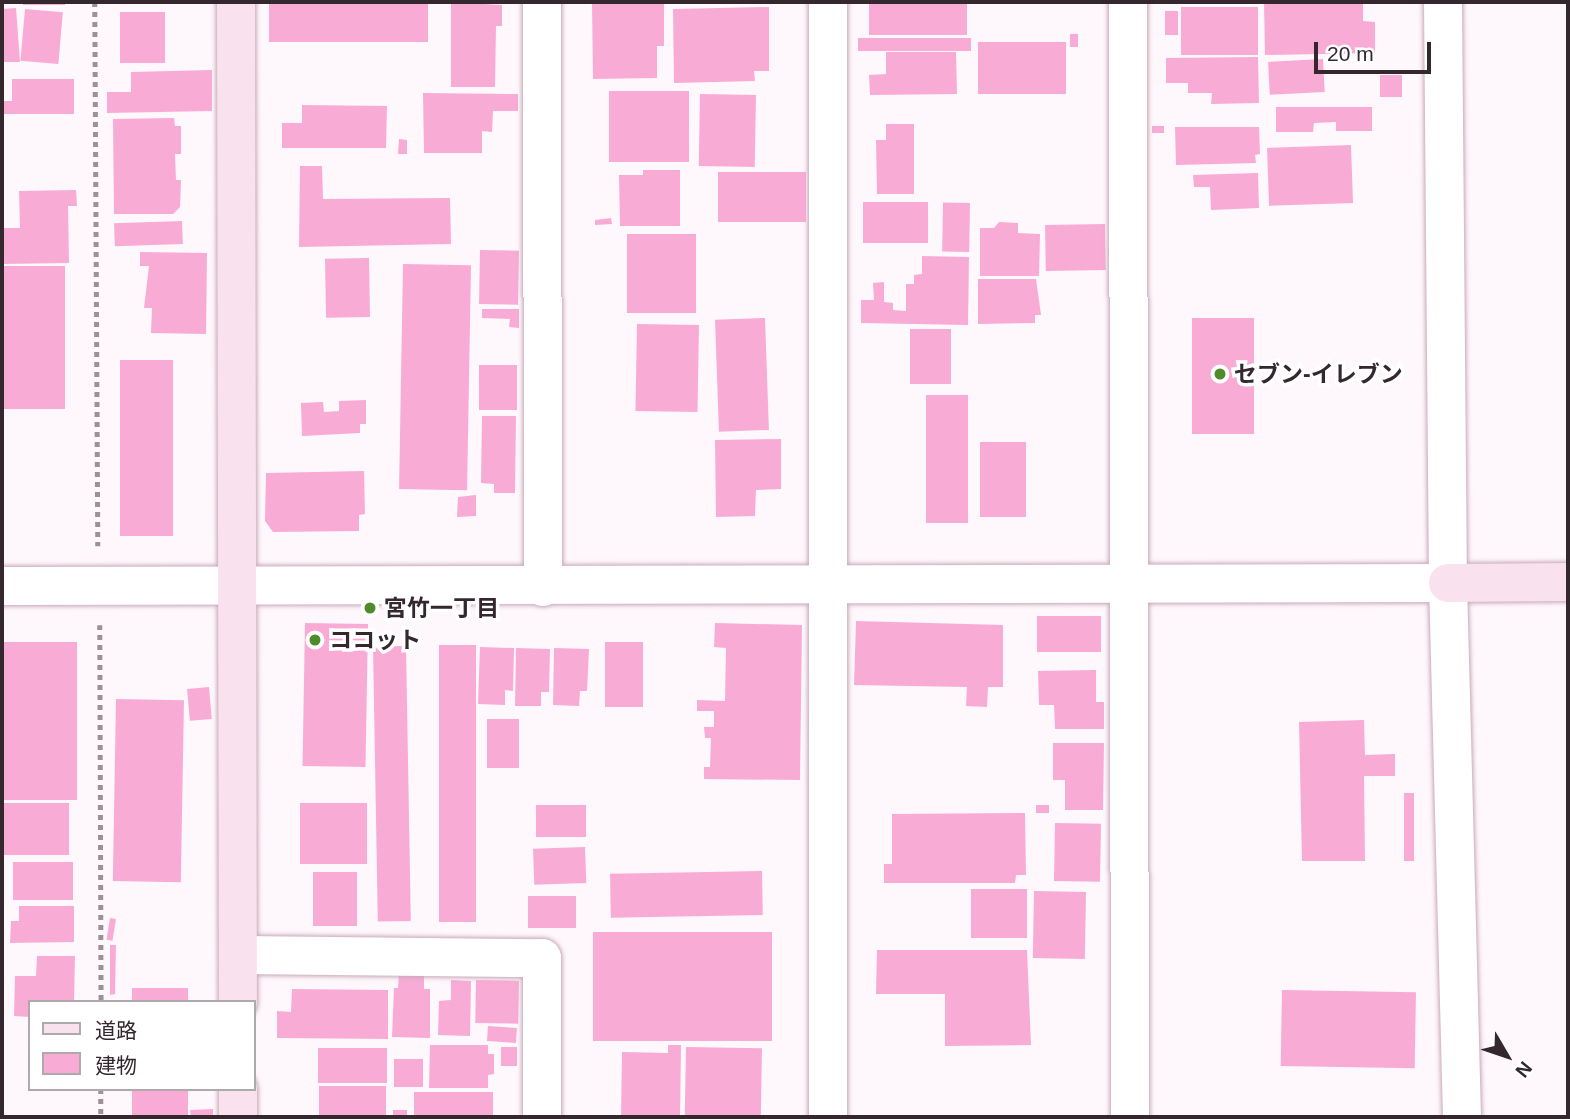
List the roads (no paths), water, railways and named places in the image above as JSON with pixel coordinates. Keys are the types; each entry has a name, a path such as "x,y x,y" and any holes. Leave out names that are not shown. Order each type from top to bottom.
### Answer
{"street":[{"path":"236,2 238,1000"},
{"path":"541,2 543,587"},
{"path":"828,2 828,1117"},
{"path":"1128,2 1130,1117"},
{"path":"1443,2 1448,583 1462,1117"},
{"path":"2,586 1128,586 1568,582"},
{"path":"238,955 542,958 542,1117"},
{"path":"238,1091 238,1117"}],"place":[{"name":"セブン-イレブン","path":"1220,374"},
{"name":"宮竹一丁目","path":"370,608"},
{"name":"ココット","path":"315,640"}]}
